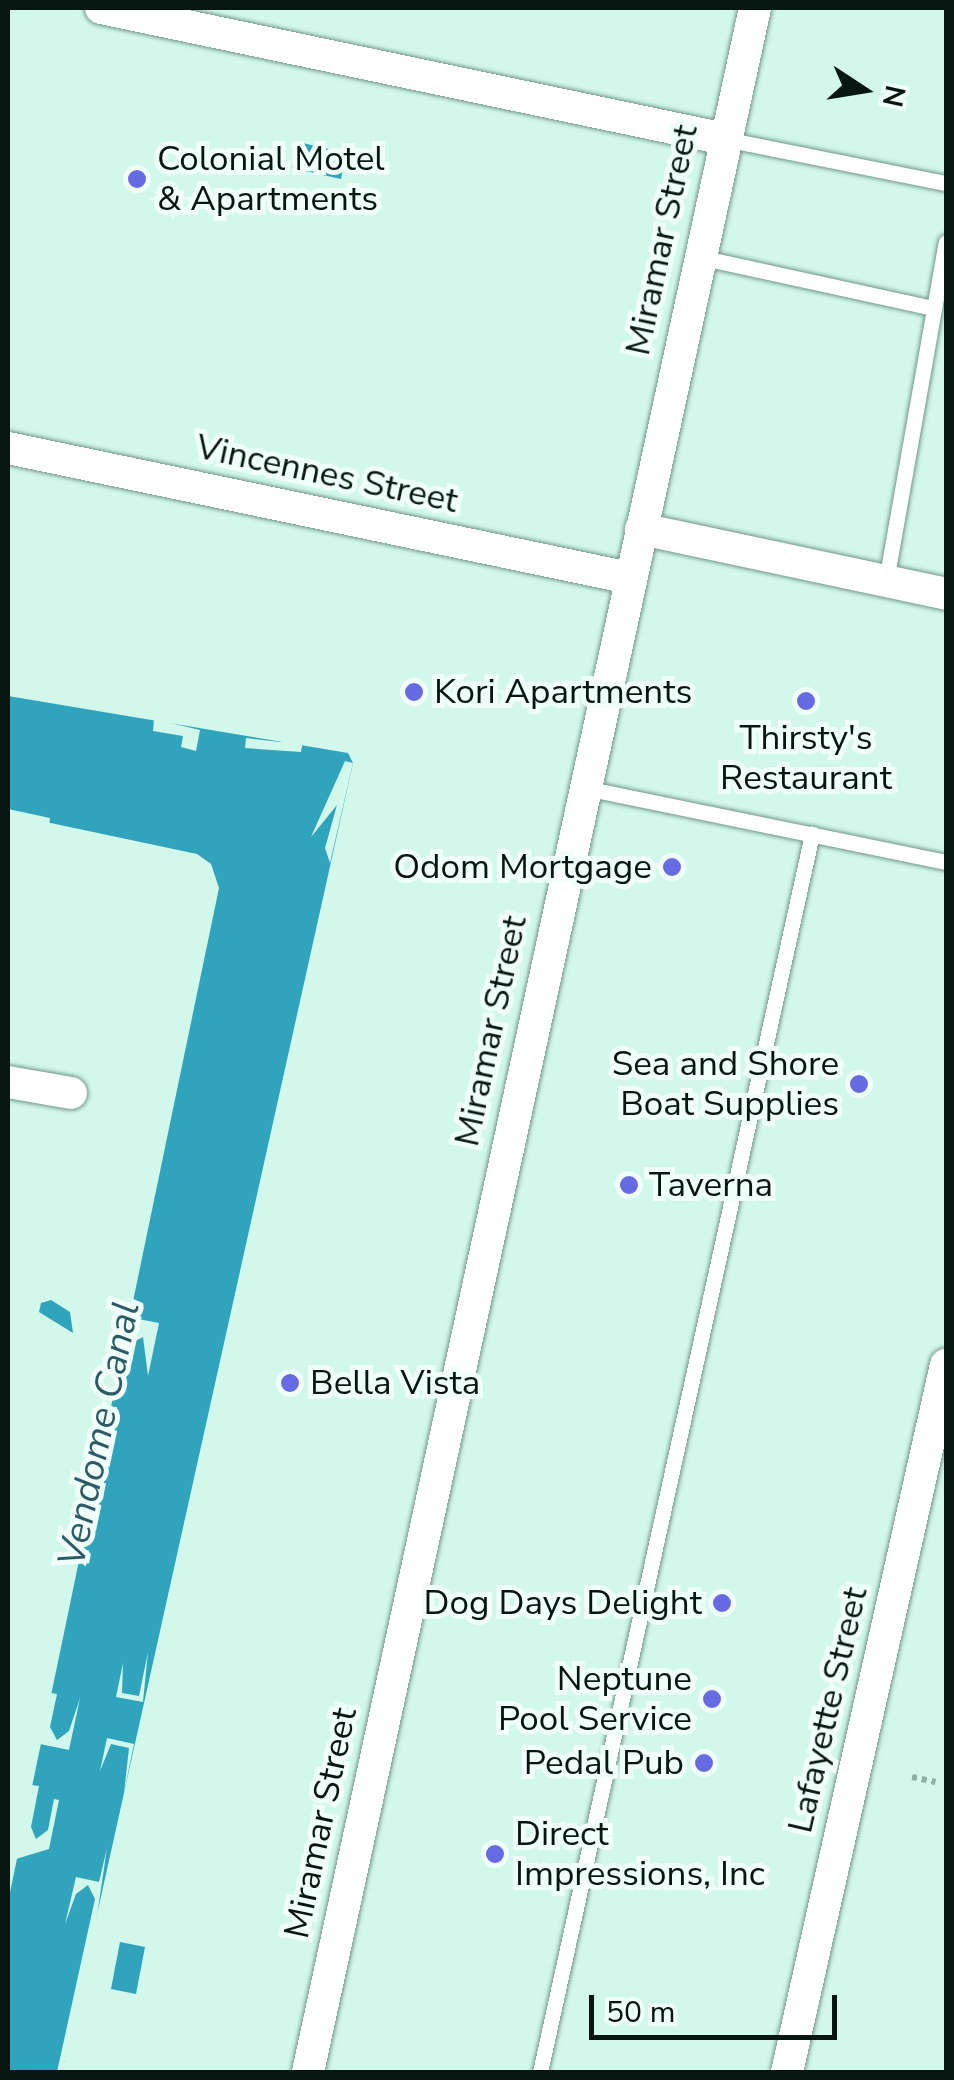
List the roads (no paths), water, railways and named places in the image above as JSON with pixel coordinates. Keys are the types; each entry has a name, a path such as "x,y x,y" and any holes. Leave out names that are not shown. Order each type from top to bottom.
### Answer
{"street":[{"path":"101,8 725,138"},
{"name":"Miramar Street","path":"308,2072 754,8"},
{"name":"Vincennes Street","path":"8,448 630,578"},
{"path":"641,529 946,594"},
{"path":"8,1082 71,1093"},
{"name":"Lafayette Street","path":"787,2072 946,1365"}],"lane":[{"path":"725,138 946,183"},
{"path":"886,581 937,319 946,242"},
{"path":"699,257 937,319"},
{"path":"585,788 946,862"},
{"path":"540,2072 812,834"}],"water":[{"path":"298,142 346,153 341,179 292,168"},
{"path":"8,696 348,753 353,763 62,2072 8,2072 8,1902 219,888 211,864 197,854 8,814"},
{"path":"51,1300 70,1312 73,1333 39,1312 41,1303"},
{"path":"120,1942 145,1947 136,1994 111,1989"}],"place":[{"name":"Colonial Motel & Apartments","path":"137,179"},
{"name":"Kori Apartments","path":"414,692"},
{"name":"Thirsty's Restaurant","path":"806,701"},
{"name":"Odom Mortgage","path":"672,867"},
{"name":"Sea and Shore Boat Supplies","path":"859,1084"},
{"name":"Taverna","path":"629,1185"},
{"name":"Bella Vista","path":"290,1383"},
{"name":"Dog Days Delight","path":"722,1603"},
{"name":"Neptune Pool Service","path":"712,1699"},
{"name":"Pedal Pub","path":"704,1763"},
{"name":"Direct Impressions, Inc","path":"495,1854"}],"water label":[{"name":"Vendome Canal","path":"99,1434"}]}
